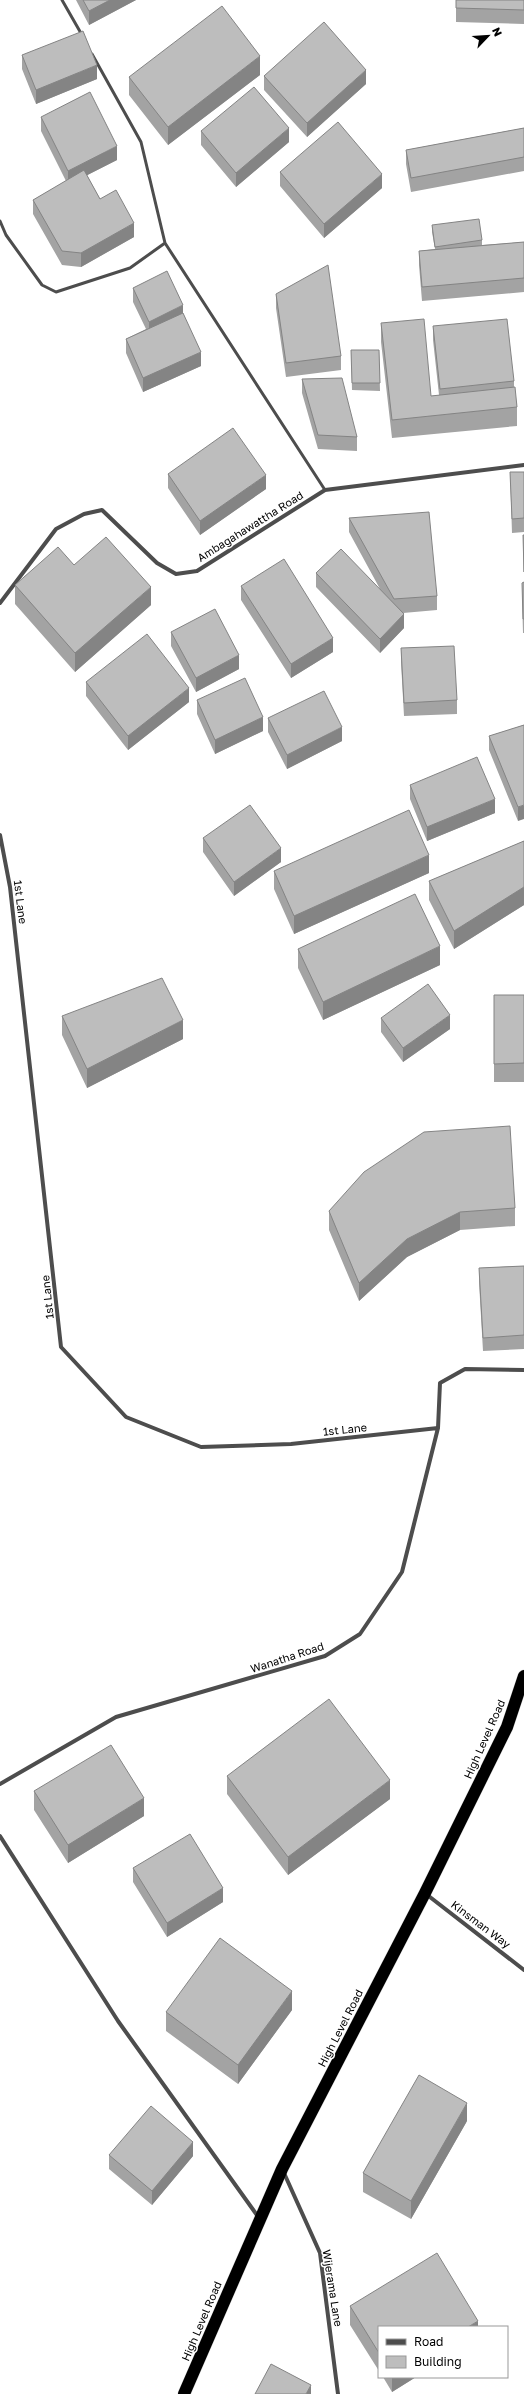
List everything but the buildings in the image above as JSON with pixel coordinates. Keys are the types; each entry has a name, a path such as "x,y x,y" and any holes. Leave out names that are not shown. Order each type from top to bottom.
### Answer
{"highway":[{"name":"High Level Road","path":"184,2394 259,2218 282,2169 425,1893 507,1727 524,1676"}],"street":[{"name":"Ambagahawattha Road","path":"0,603 56,529 84,514 102,510 157,563 176,574 197,571 325,490 524,465"},
{"name":"1st Lane","path":"0,835 10,887 61,1347 126,1417 201,1447 291,1444 438,1428"},
{"name":"Wanatha Road","path":"0,1784 116,1717 325,1656 360,1634 402,1572 438,1428 440,1383 465,1369 524,1370"},
{"path":"0,1836 118,2021 259,2218"},
{"name":"Kinsman Way","path":"425,1893 524,1970"},
{"name":"Wijerama Lane","path":"282,2169 320,2253 338,2394"}],"lane":[{"path":"62,0 85,41"},
{"path":"88,47 141,142 165,243 325,490"},
{"path":"0,220 6,235 42,285 56,292 130,268 165,243"}]}
